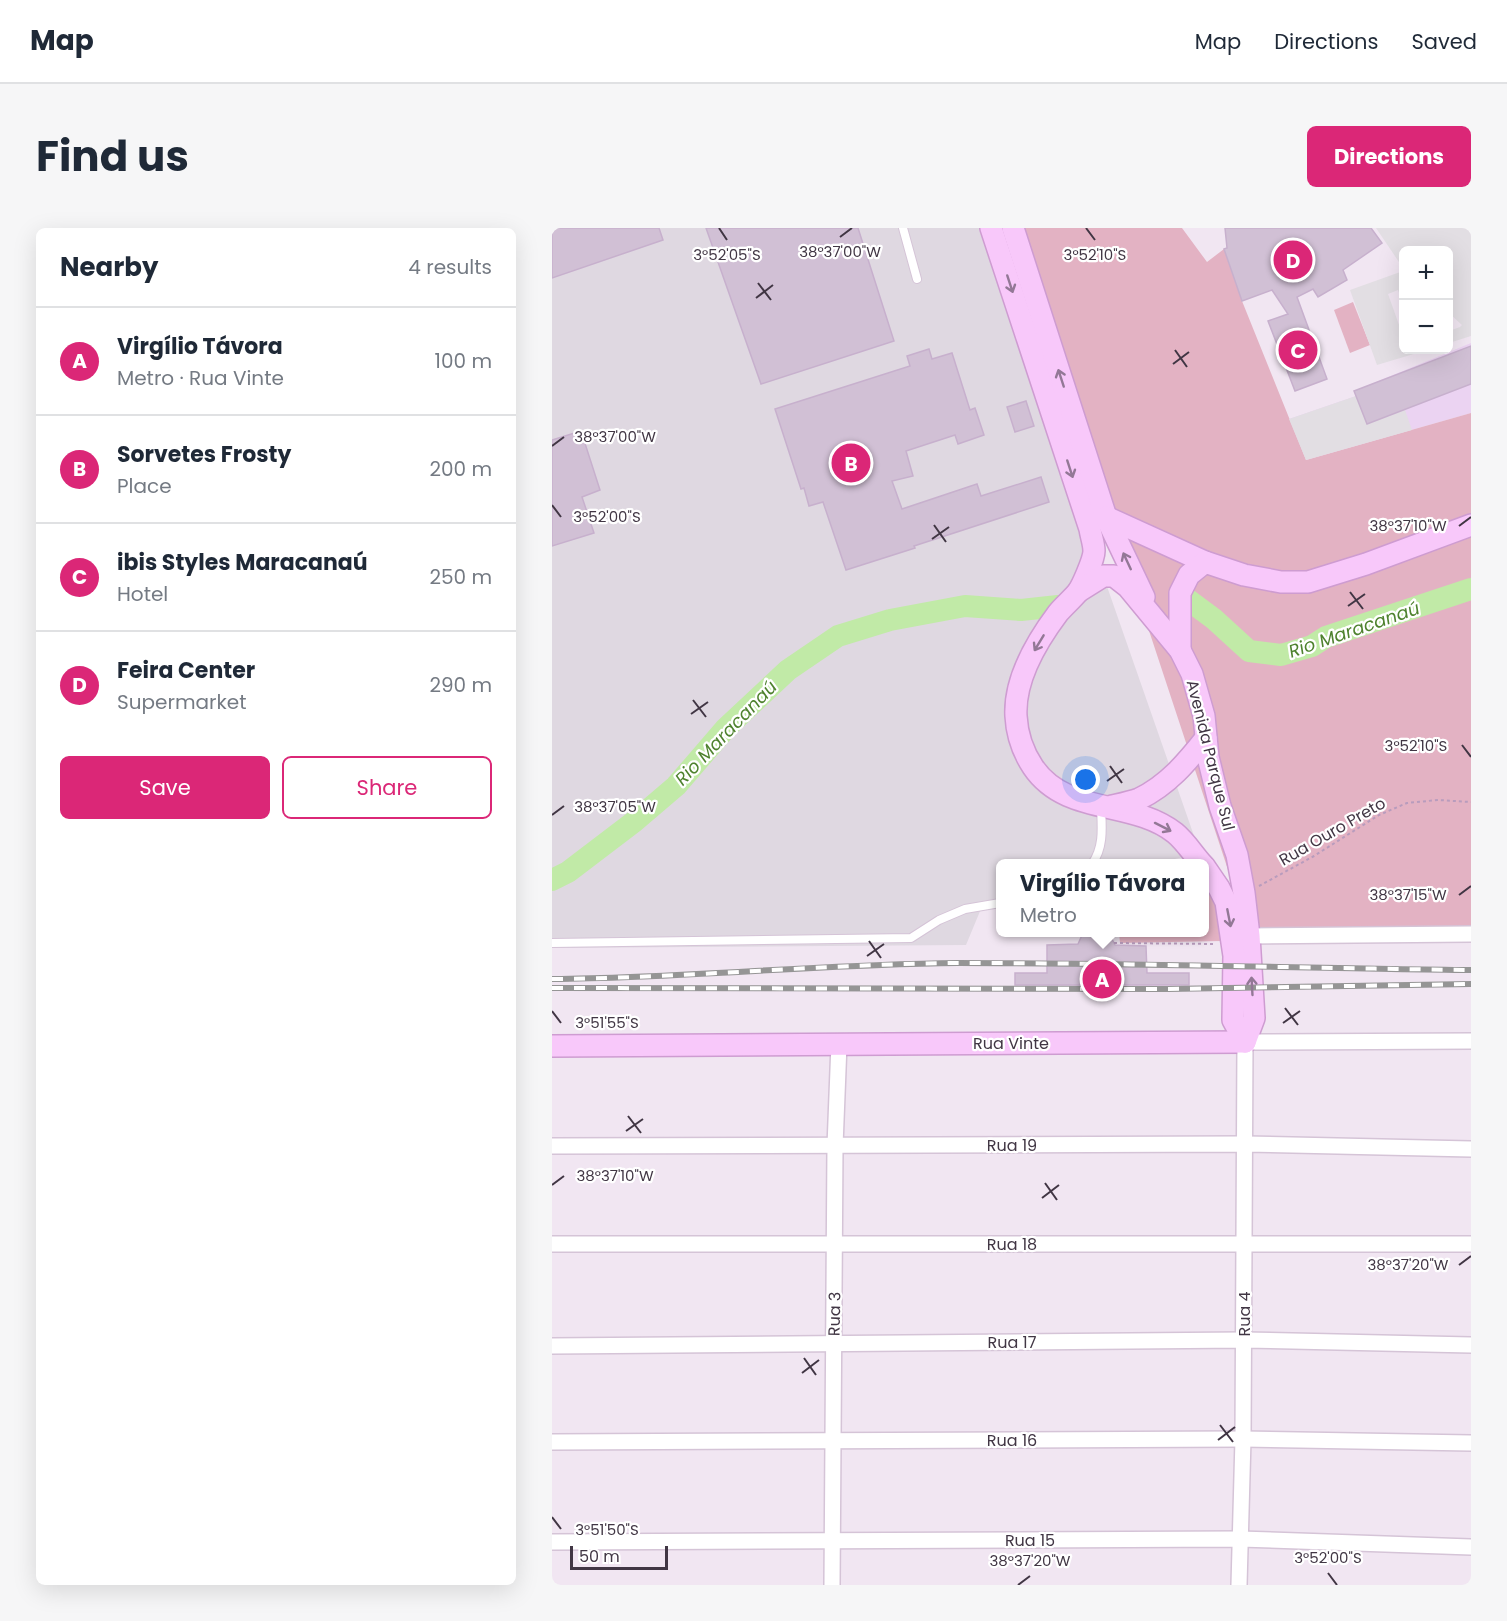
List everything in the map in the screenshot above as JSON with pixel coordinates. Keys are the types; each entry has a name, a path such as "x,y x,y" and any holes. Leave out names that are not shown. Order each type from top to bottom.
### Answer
{"street":[{"name":"Avenida Parque Sul","path":"991,228 1090,529 1094,554 1079,591"},
{"name":"Avenida Parque Sul","path":"1013,228 1106,517 1152,614"},
{"path":"1106,517 1205,562 1281,582 1308,582 1409,549 1471,525"},
{"path":"1180,650 1180,593 1189,575 1205,562"},
{"name":"Avenida Parque Sul","path":"1195,859 1174,833 1142,817 1079,801 1060,793 1041,779 1027,758 1018,735 1015,714 1018,690 1024,670 1058,612 1079,591 1103,576 1114,576 1128,586 1180,650 1192,674 1201,705 1208,757 1220,806 1237,855 1244,893 1254,1018 1245,1042"},
{"path":"1103,807 1138,799 1160,786 1182,769 1206,738"},
{"name":"Avenida Parque Sul","path":"1209,877 1226,902 1234,956 1233,1020 1245,1042"},
{"path":"1249,936 1471,934"},
{"name":"Rua Vinte","path":"552,1046 1471,1041"},
{"name":"Rua 4","path":"1239,1585 1243,1439 1245,1042"},
{"name":"Rua 3","path":"832,1585 835,1146 839,1044"},
{"name":"Rua 19","path":"552,1146 1246,1144 1471,1149"},
{"name":"Rua 18","path":"552,1244 1471,1244"},
{"name":"Rua 17","path":"552,1346 1244,1340 1471,1344"},
{"name":"Rua 16","path":"552,1442 1243,1439 1471,1443"},
{"name":"Rua 15","path":"552,1542 1240,1539 1471,1547"}],"lane":[{"path":"903,228 917,279"},
{"path":"1095,859 1102,842 1103,807"},
{"path":"552,943 910,938 939,920 965,909 996,904"}],"path":[{"name":"Rua Ouro Preto","path":"1244,893 1277,877 1379,815 1407,803 1438,800 1471,802"},
{"path":"1114,943 1212,944"}],"shaded area":[{"path":"552,228 982,228 1200,853 1175,859 996,859 996,901 983,904 966,945 552,948"},
{"path":"1016,228 1182,228 1207,262 1224,249 1242,301 1306,460 1471,413 1471,934 1244,934 1235,891"},
{"path":"1376,228 1471,228 1471,336 1453,342 1453,330 1462,325 1453,317 1453,246 1399,246 1399,262"},
{"path":"1399,272 1399,293 1398,290 1388,294 1399,325 1399,354 1414,354 1377,365 1350,290"},
{"path":"1353,302 1370,345 1350,353 1334,310"},
{"path":"1471,343 1471,413 1306,460 1289,419 1356,396 1354,391 1444,354 1453,354 1453,350"},
{"path":"1356,396 1367,424 1405,410 1412,430 1306,460 1289,419"},
{"path":"1209,893 1217,906 1221,941 1120,943 1119,937 1209,937"}],"building":[{"path":"552,228 659,228 663,240 552,278"},
{"path":"706,228 858,228 894,341 761,384"},
{"path":"1225,228 1371,228 1382,243 1343,270 1347,280 1318,297 1313,289 1297,297 1327,379 1295,391 1268,321 1288,314 1272,290 1242,301 1224,249 1227,248"},
{"path":"1471,346 1471,384 1367,424 1354,391"},
{"path":"929,349 932,359 952,353 970,410 975,408 984,435 958,444 955,435 906,451 913,476 892,481 902,509 977,484 981,496 1041,477 1049,502 846,570 823,502 809,506 804,488 801,489 775,409 910,366 907,356"},
{"path":"1026,401 1034,426 1015,432 1007,407"},
{"path":"581,431 600,490 582,497 594,533 552,546 552,440"},
{"path":"1081,937 1111,937 1115,945 1146,946 1147,973 1189,973 1189,985 1015,985 1015,973 1047,973 1047,945 1078,944"}],"waterway":[{"name":"Rio Maracanaú","path":"1183,596 1214,619 1249,651 1281,655 1312,646 1326,637 1471,589"},
{"name":"Rio Maracanaú","path":"552,880 568,872 635,821 676,786 726,728 788,670 838,636 890,620 965,606 1021,610 1058,606"}],"railway":[{"path":"552,979 958,963 1471,970"},
{"path":"552,988 1168,989 1471,984"}],"place":[{"name":"Feira Center","path":"1293,260"},
{"name":"ibis Styles Maracanaú","path":"1298,350"},
{"name":"Sorvetes Frosty","path":"851,463"},
{"name":"Virgílio Távora","path":"1102,979"}]}
